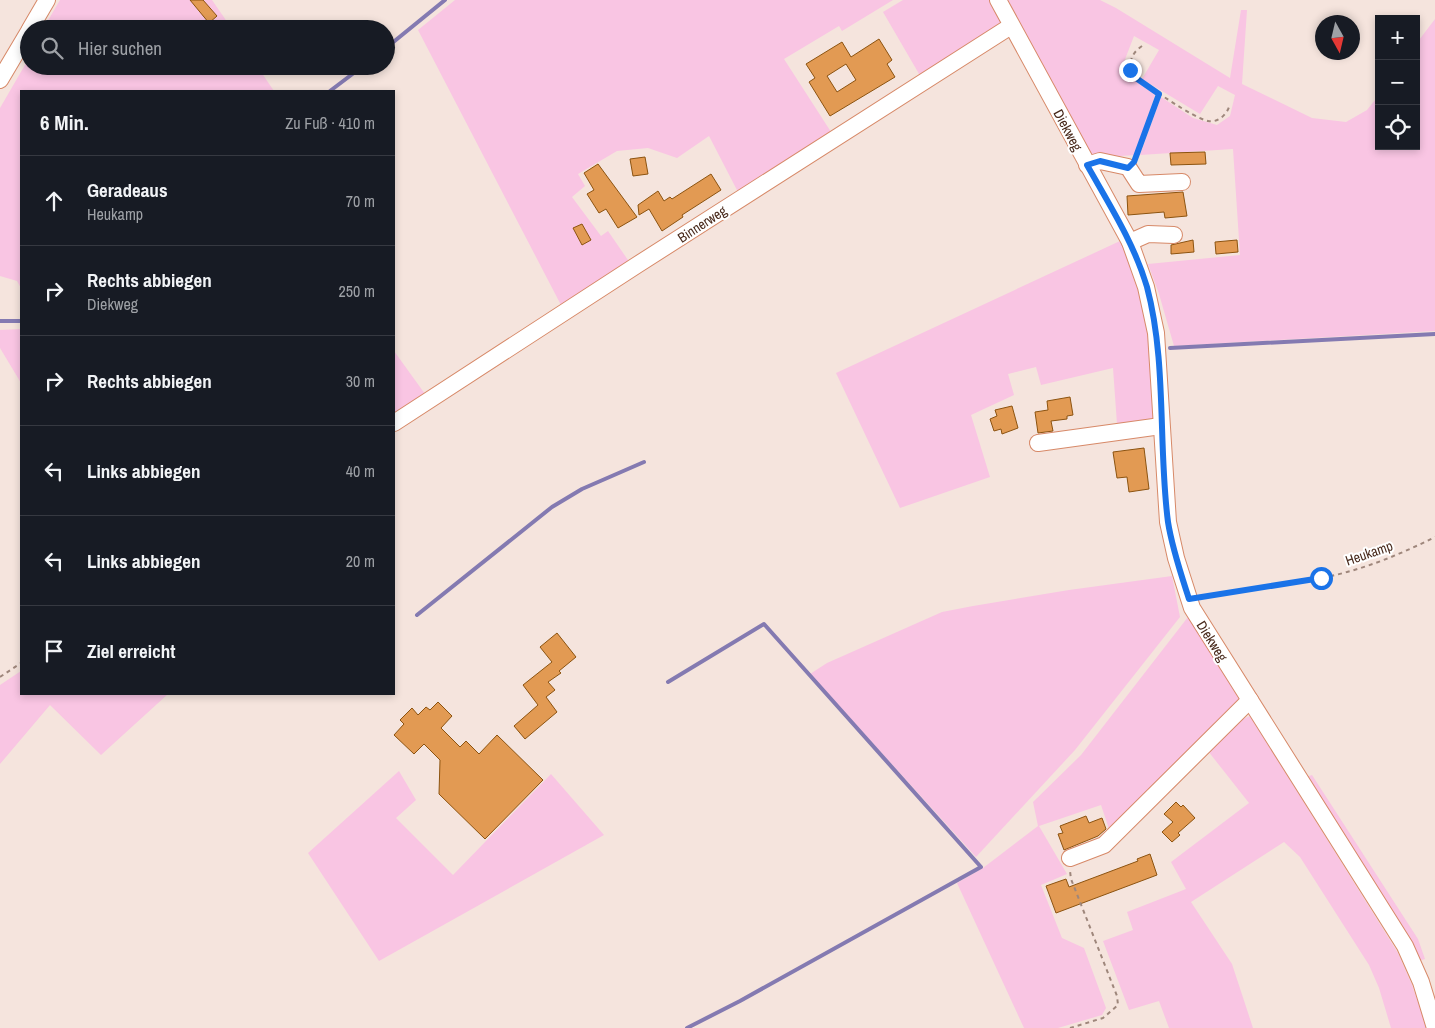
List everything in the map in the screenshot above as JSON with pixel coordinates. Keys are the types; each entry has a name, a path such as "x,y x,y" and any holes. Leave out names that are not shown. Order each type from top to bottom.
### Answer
{"street":[{"path":"35,20 47,0"},
{"name":"Diekweg","path":"998,0 1130,242 1146,287 1156,333 1168,522 1176,558 1192,608 1405,946 1420,982 1435,1028"},
{"name":"Binnerweg","path":"395,422 1011,26"},
{"path":"0,80 20,46"},
{"path":"1087,165 1100,161 1128,168 1139,184 1182,182"},
{"path":"1130,242 1148,234 1174,235"},
{"path":"1038,443 1162,426"},
{"path":"1070,858 1104,845 1250,700"}],"path":[{"path":"1142,46 1133,52 1130,61 1130,70 1136,78 1159,94 1208,121 1217,120 1226,115 1229,107"},
{"path":"1128,168 1134,162 1159,94"},
{"name":"Heukamp","path":"1189,599 1348,572 1405,552 1435,537"},
{"path":"0,677 20,664"},
{"path":"1070,858 1071,879 1117,996 1118,1005 1103,1018 1070,1028"}],"shaded area":[{"path":"60,0 212,0 226,20 48,20"},
{"path":"455,0 893,0 842,31 839,26 784,59 833,135 739,194 709,136 677,158 648,148 617,151 578,174 585,186 572,197 601,236 608,231 630,263 562,307 418,30"},
{"path":"903,0 993,0 1001,20 999,31 922,79 883,12"},
{"path":"1008,0 1100,0 1230,78 1241,10 1247,10 1242,84 1312,118 1346,122 1367,110 1375,100 1375,150 1420,150 1420,39 1435,19 1435,331 1174,346 1148,264 1240,255 1233,149 1140,155 1161,97 1193,118 1217,125 1230,116 1235,95 1218,86 1200,114 1142,79 1159,50 1134,36 1124,62 1127,75 1155,95 1135,155 1091,158 1014,16"},
{"path":"20,74 263,75 273,90 20,90 20,286 17,281 0,276 0,108"},
{"path":"1120,241 1142,287 1151,333 1155,420 1117,424 1113,368 1041,385 1036,367 1008,374 1014,395 971,415 990,477 900,508 836,373"},
{"path":"20,329 20,381 0,348 0,330"},
{"path":"395,352 425,394 395,414"},
{"path":"1172,576 1180,617 1075,750 976,857 810,674 827,663 942,612 1069,590"},
{"path":"1188,617 1242,703 1110,832 1101,805 1039,826 1067,874 1041,885 1062,938 1084,948 1106,1008 1102,1015 1058,1028 1024,1028 957,883 983,868 1038,826 1033,802 1081,755"},
{"path":"20,672 20,695 167,695 101,755 50,705 0,764 0,685"},
{"path":"1250,716 1398,953 1412,985 1427,1028 1391,1028 1379,988 1369,965 1300,857 1284,842 1191,902 1232,964 1253,1028 1169,1028 1159,1001 1129,1010 1103,941 1133,930 1127,912 1186,889 1171,862 1249,803 1208,751 1241,720"},
{"path":"399,771 416,800 396,818 453,875 551,774 604,835 379,961 308,853"},
{"path":"1312,775 1418,939 1425,959 1418,961 1306,777"}],"building":[{"path":"190,0 203,0 217,16 212,20 207,20"},
{"path":"879,39 892,60 887,64 895,77 830,116 809,82 815,78 806,64 842,42 851,57","holes":["846,64 856,80 837,92 827,76"]},
{"path":"1205,152 1206,164 1171,165 1170,153"},
{"path":"645,157 648,174 633,176 630,159"},
{"path":"598,164 637,217 618,228 606,209 599,213 587,194 594,190 584,173"},
{"path":"711,174 721,190 682,215 683,217 662,231 649,209 639,215 638,205 658,191 664,201 670,197 672,199"},
{"path":"1183,192 1187,216 1165,218 1164,212 1128,215 1127,196"},
{"path":"582,224 591,240 582,245 573,228"},
{"path":"1193,240 1194,252 1171,254 1171,245"},
{"path":"1237,240 1238,252 1216,254 1215,242"},
{"path":"1070,397 1073,415 1067,416 1067,419 1051,421 1053,431 1038,433 1035,412 1048,410 1047,401"},
{"path":"1012,406 1018,428 1002,434 1001,429 994,431 990,419 997,416 995,410"},
{"path":"1144,448 1149,489 1129,492 1127,477 1117,478 1113,452"},
{"path":"557,633 576,657 559,671 561,673 548,682 555,690 546,697 557,712 525,739 514,726 538,705 523,685 552,662 540,647"},
{"path":"438,702 452,716 441,728 460,747 466,741 479,754 497,735 543,780 485,839 439,794 440,760 424,744 414,754 394,735 404,724 400,720 412,708 418,715 426,707 430,710"},
{"path":"1176,802 1181,807 1183,805 1195,818 1178,833 1180,835 1172,842 1162,832 1173,822 1164,814"},
{"path":"1086,816 1089,823 1102,818 1106,829 1098,836 1064,850 1058,834 1063,833 1060,826"},
{"path":"1150,854 1157,875 1056,913 1046,886 1066,879 1069,887 1138,861 1137,859"}],"waterway":[{"path":"395,41 445,0"},
{"path":"331,90 351,75"},
{"path":"0,321 20,321"},
{"path":"1170,348 1435,334"},
{"path":"417,615 552,507 582,489 644,462"},
{"path":"668,682 764,624 981,867 740,1001 687,1028"}],"route":[{"path":"1130,70 1136,78 1159,94 1134,162 1128,168 1100,161 1087,165 1130,242 1146,287 1156,333 1168,522 1176,558 1189,599 1321,578"}]}
